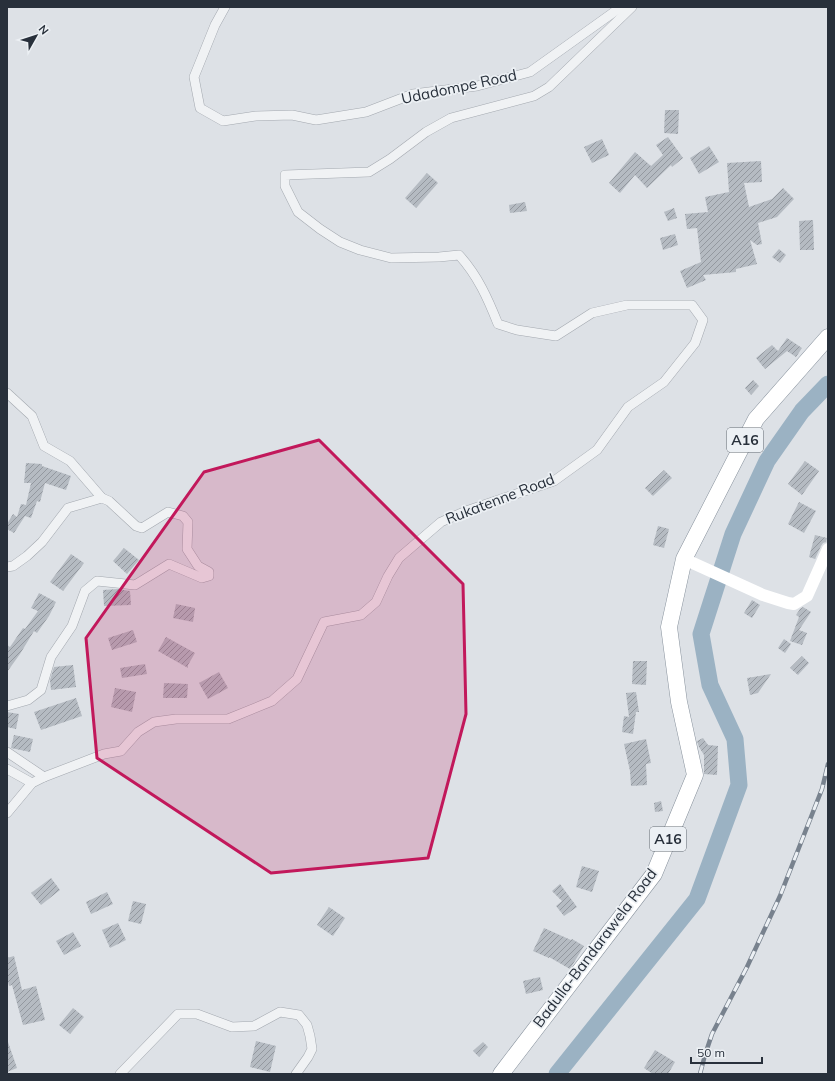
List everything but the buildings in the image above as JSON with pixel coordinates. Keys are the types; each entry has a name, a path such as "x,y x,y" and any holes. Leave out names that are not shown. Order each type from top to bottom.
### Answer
{"highway":[{"name":"A16","path":"684,559 756,419 828,337"},
{"name":"Badulla-Bandarawela Road","path":"501,1074 654,874 695,775 678,702 669,626 684,559"}],"street":[{"name":"Udadompe Road","path":"225,7 215,25 194,77 200,108 223,122 256,116 292,115 316,120 366,112 413,94 477,86 530,72 621,7"},
{"name":"Rukatenne Road","path":"7,813 32,783 104,754 120,752 138,732 154,722 176,719 228,719 272,701 297,679 324,622 361,615 376,602 388,576 399,558 441,522 466,511 554,481 597,450 628,407 664,382 695,343 703,320 692,305 628,305 592,313 556,336 517,330 498,324 488,298 466,262 459,255 391,258 360,250 340,242 298,212 285,186 285,175 369,172 390,159 426,132 451,118 534,96 549,88 632,7"},
{"path":"7,393 32,416 44,446 70,461 102,498 110,501 136,526 142,528 168,512 183,516 188,522 187,548 198,566 209,572 209,576 202,578 169,564 135,585 97,581 85,591 72,626 51,657 41,690 28,700 7,706"},
{"path":"7,567 12,566 27,556 42,542 68,508 102,498"},
{"path":"684,559 763,595 794,604 807,596 828,550"},
{"path":"7,752 44,777"},
{"path":"7,769 32,783"},
{"path":"120,1074 178,1014 197,1014 232,1027 254,1026 280,1012 299,1015 307,1025 310,1036 312,1049 296,1074"}],"highlighted area":[{"path":"319,440 463,584 466,714 428,858 271,873 97,758 86,638 204,472"}],"waterway":[{"path":"557,1074 697,899 739,785 735,739 710,685 701,634 733,534 767,461 802,411 828,384"}],"railway":[{"path":"700,1074 712,1034 747,967 780,896 822,789 828,764"}]}
